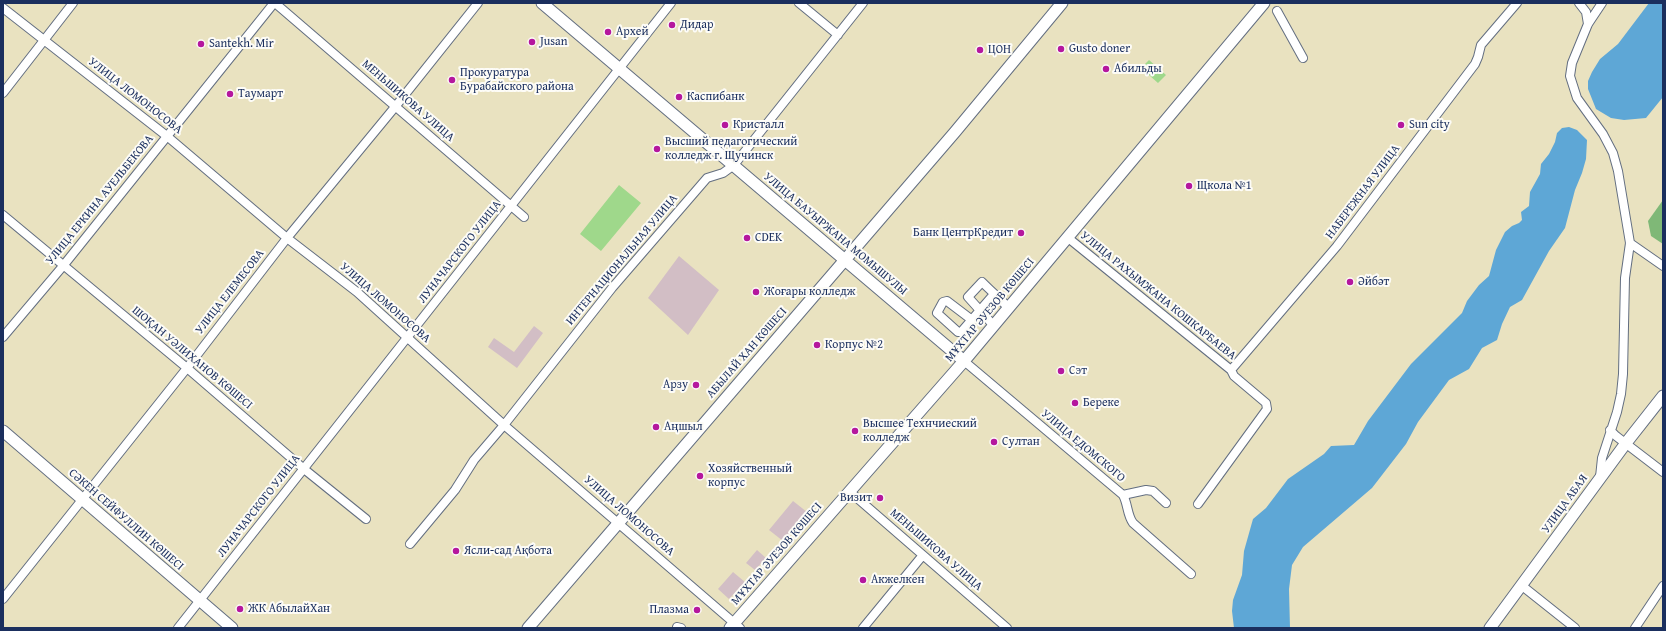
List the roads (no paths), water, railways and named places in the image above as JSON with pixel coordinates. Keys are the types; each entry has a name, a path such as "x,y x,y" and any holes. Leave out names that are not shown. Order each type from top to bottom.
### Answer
{"street":[{"path":"3,94 73,3"},
{"name":"МЕНЬШИКОВА УЛИЦА","path":"275,3 524,217"},
{"name":"УЛИЦА ЕРКИНА АУЕЛЬБЕКОВА","path":"3,336 63,266 275,3"},
{"name":"УЛИЦА ЕЛЕМЕСОВА","path":"3,599 187,368 287,238 478,3"},
{"name":"УЛИЦА БАУЫРЖАНА МОМЫШУЛЫ","path":"542,3 964,361"},
{"name":"ЛУНАЧАРСКОГО УЛИЦА","path":"178,628 671,3"},
{"path":"799,3 838,35"},
{"name":"ИНТЕРНАЦИОНАЛЬНАЯ УЛИЦА","path":"410,544 455,490 474,460 504,425 612,288 707,178 723,173 734,165 863,3"},
{"name":"АБЫЛАЙ ХАН КӨШЕСІ","path":"528,628 955,132 1062,3"},
{"name":"МҰХТАР ӘУЕЗОВ КӨШЕСІ","path":"735,626 849,491 994,326 1264,3"},
{"name":"НАБЕРЕЖНАЯ УЛИЦА","path":"1231,370 1337,246 1475,64 1481,45 1517,3"},
{"path":"1579,3 1586,12 1588,24"},
{"path":"1599,480 1602,458 1617,412 1621,394 1623,374 1625,278 1630,243 1618,172 1613,153 1603,134 1577,98 1570,76 1572,63 1588,24 1602,3"},
{"name":"УЛИЦА ЛОМОНОСОВА","path":"3,8 168,137 287,238 357,292 504,425 619,522 735,626"},
{"path":"1277,11 1304,58"},
{"name":"ШОҚАН УӘЛИХАНОВ КӨШЕСІ","path":"3,215 187,368 304,469 366,519"},
{"name":"УЛИЦА РАХЫМЖАНА КОШКАРБАЕВА","path":"1067,237 1231,370 1234,376 1266,403 1267,409 1198,504"},
{"path":"1630,243 1663,266"},
{"path":"994,326 968,297 982,282 1009,308"},
{"path":"972,320 994,294"},
{"name":"УЛИЦА ЕДОМСКОГО","path":"964,361 1123,495 1127,502 1129,518 1133,523 1191,574"},
{"name":"УЛИЦА АБАЯ","path":"1490,628 1626,443 1663,396"},
{"path":"1610,430 1663,472"},
{"name":"СӘКЕН СЕЙФУЛЛИН КӨШЕСІ","path":"3,431 232,628"},
{"path":"1123,495 1146,490 1153,491 1166,503"},
{"name":"МЕНЬШИКОВА УЛИЦА","path":"849,491 1007,628"},
{"path":"863,628 923,555"},
{"path":"1521,585 1575,628"},
{"path":"1635,628 1663,586"}],"water":[{"path":"1649,3 1663,3 1663,97 1646,118 1624,120 1611,118 1596,109 1588,89 1588,81 1600,59 1618,44"},
{"path":"1569,127 1577,130 1587,140 1586,159 1575,190 1565,228 1549,251 1522,300 1510,307 1502,324 1497,340 1482,348 1469,369 1449,380 1418,422 1406,444 1372,488 1303,547 1292,565 1289,589 1290,628 1234,628 1232,611 1233,600 1242,575 1244,551 1253,519 1266,508 1288,479 1324,454 1331,446 1354,445 1368,421 1411,364 1462,313 1467,301 1479,285 1489,276 1496,250 1505,232 1522,220 1521,212 1529,206 1530,192 1540,174 1541,164 1549,154 1555,142 1557,133 1562,128"}],"place":[{"name":"Дидар","path":"672,25"},
{"name":"Архей","path":"608,32"},
{"name":"Jusan","path":"532,42"},
{"name":"Santekh. Mir","path":"201,44"},
{"name":"Gusto doner","path":"1061,49"},
{"name":"ЦОН","path":"980,50"},
{"name":"Абильды","path":"1106,69"},
{"name":"Прокуратура Бурабайского района","path":"452,80"},
{"name":"Таумарт","path":"230,94"},
{"name":"Каспибанк","path":"679,97"},
{"name":"Кристалл","path":"725,125"},
{"name":"Sun city","path":"1401,125"},
{"name":"Высший педагогический колледж г. Щучинск","path":"657,149"},
{"name":"Щкола №1","path":"1189,186"},
{"name":"Банк ЦентрКредит","path":"1021,233"},
{"name":"CDEK","path":"747,238"},
{"name":"Әйбәт","path":"1350,282"},
{"name":"Жоғары колледж","path":"756,292"},
{"name":"Корпус №2","path":"817,345"},
{"name":"Сэт","path":"1061,371"},
{"name":"Арзу","path":"696,385"},
{"name":"Береке","path":"1075,403"},
{"name":"Аңшыл","path":"656,427"},
{"name":"Высшее Технчиеский колледж","path":"855,431"},
{"name":"Султан","path":"994,442"},
{"name":"Хозяйственный корпус","path":"700,476"},
{"name":"Визит","path":"880,498"},
{"name":"Ясли-сад Ақбота","path":"456,551"},
{"name":"Акжелкен","path":"863,580"},
{"name":"ЖК АбылайХан","path":"240,609"},
{"name":"Плазма","path":"697,610"}]}
